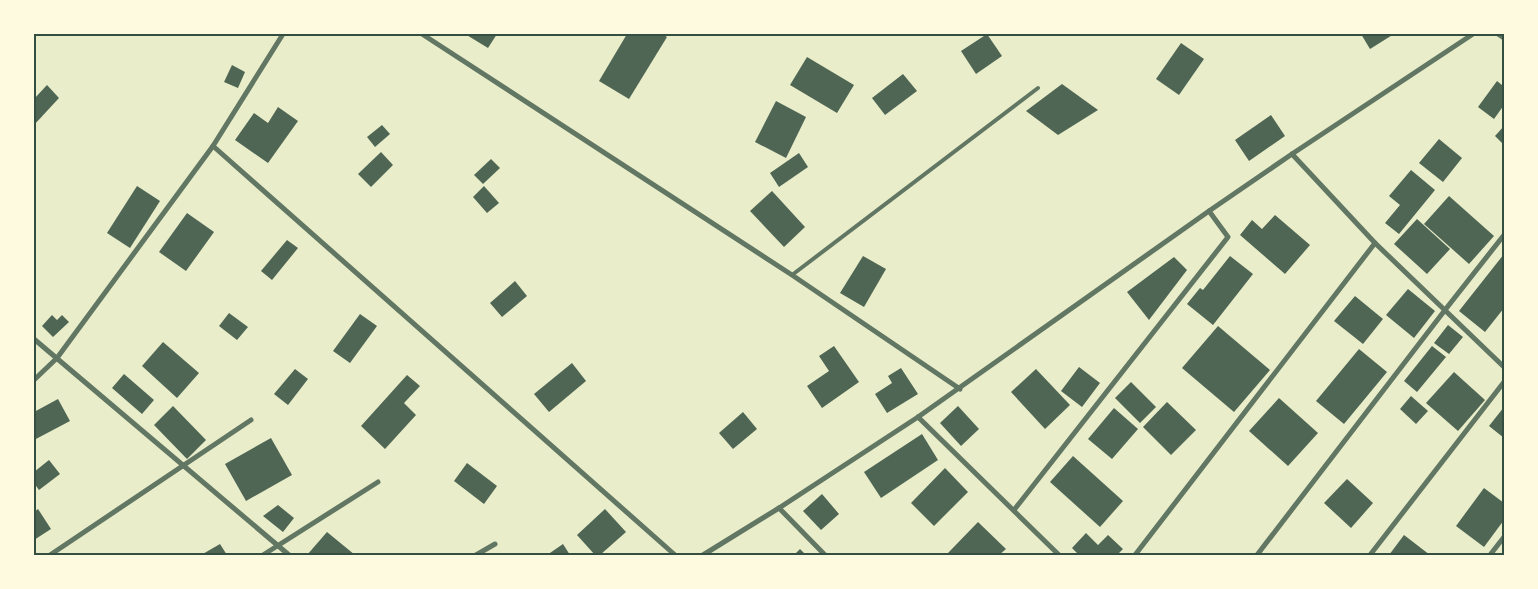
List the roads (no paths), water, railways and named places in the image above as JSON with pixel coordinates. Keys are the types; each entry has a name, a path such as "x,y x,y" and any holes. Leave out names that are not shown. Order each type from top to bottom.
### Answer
{"street":[{"path":"34,380 57,358 213,146 283,34"},
{"path":"422,34 792,275 960,389"},
{"path":"703,555 780,508 960,389 1209,211 1473,34"},
{"path":"1498,34 1504,38"},
{"path":"213,146 675,555"},
{"path":"1292,154 1375,243 1504,367"},
{"path":"1014,510 1228,236 1209,211"},
{"path":"1257,555 1504,235"},
{"path":"1135,555 1375,243"},
{"path":"34,338 289,555"},
{"path":"1370,555 1504,382"},
{"path":"918,417 1059,555"},
{"path":"50,555 251,420"},
{"path":"263,555 378,482"},
{"path":"780,508 825,555"},
{"path":"1490,555 1504,537"},
{"path":"476,555 495,544"}],"lane":[{"path":"792,275 1038,88"}]}
